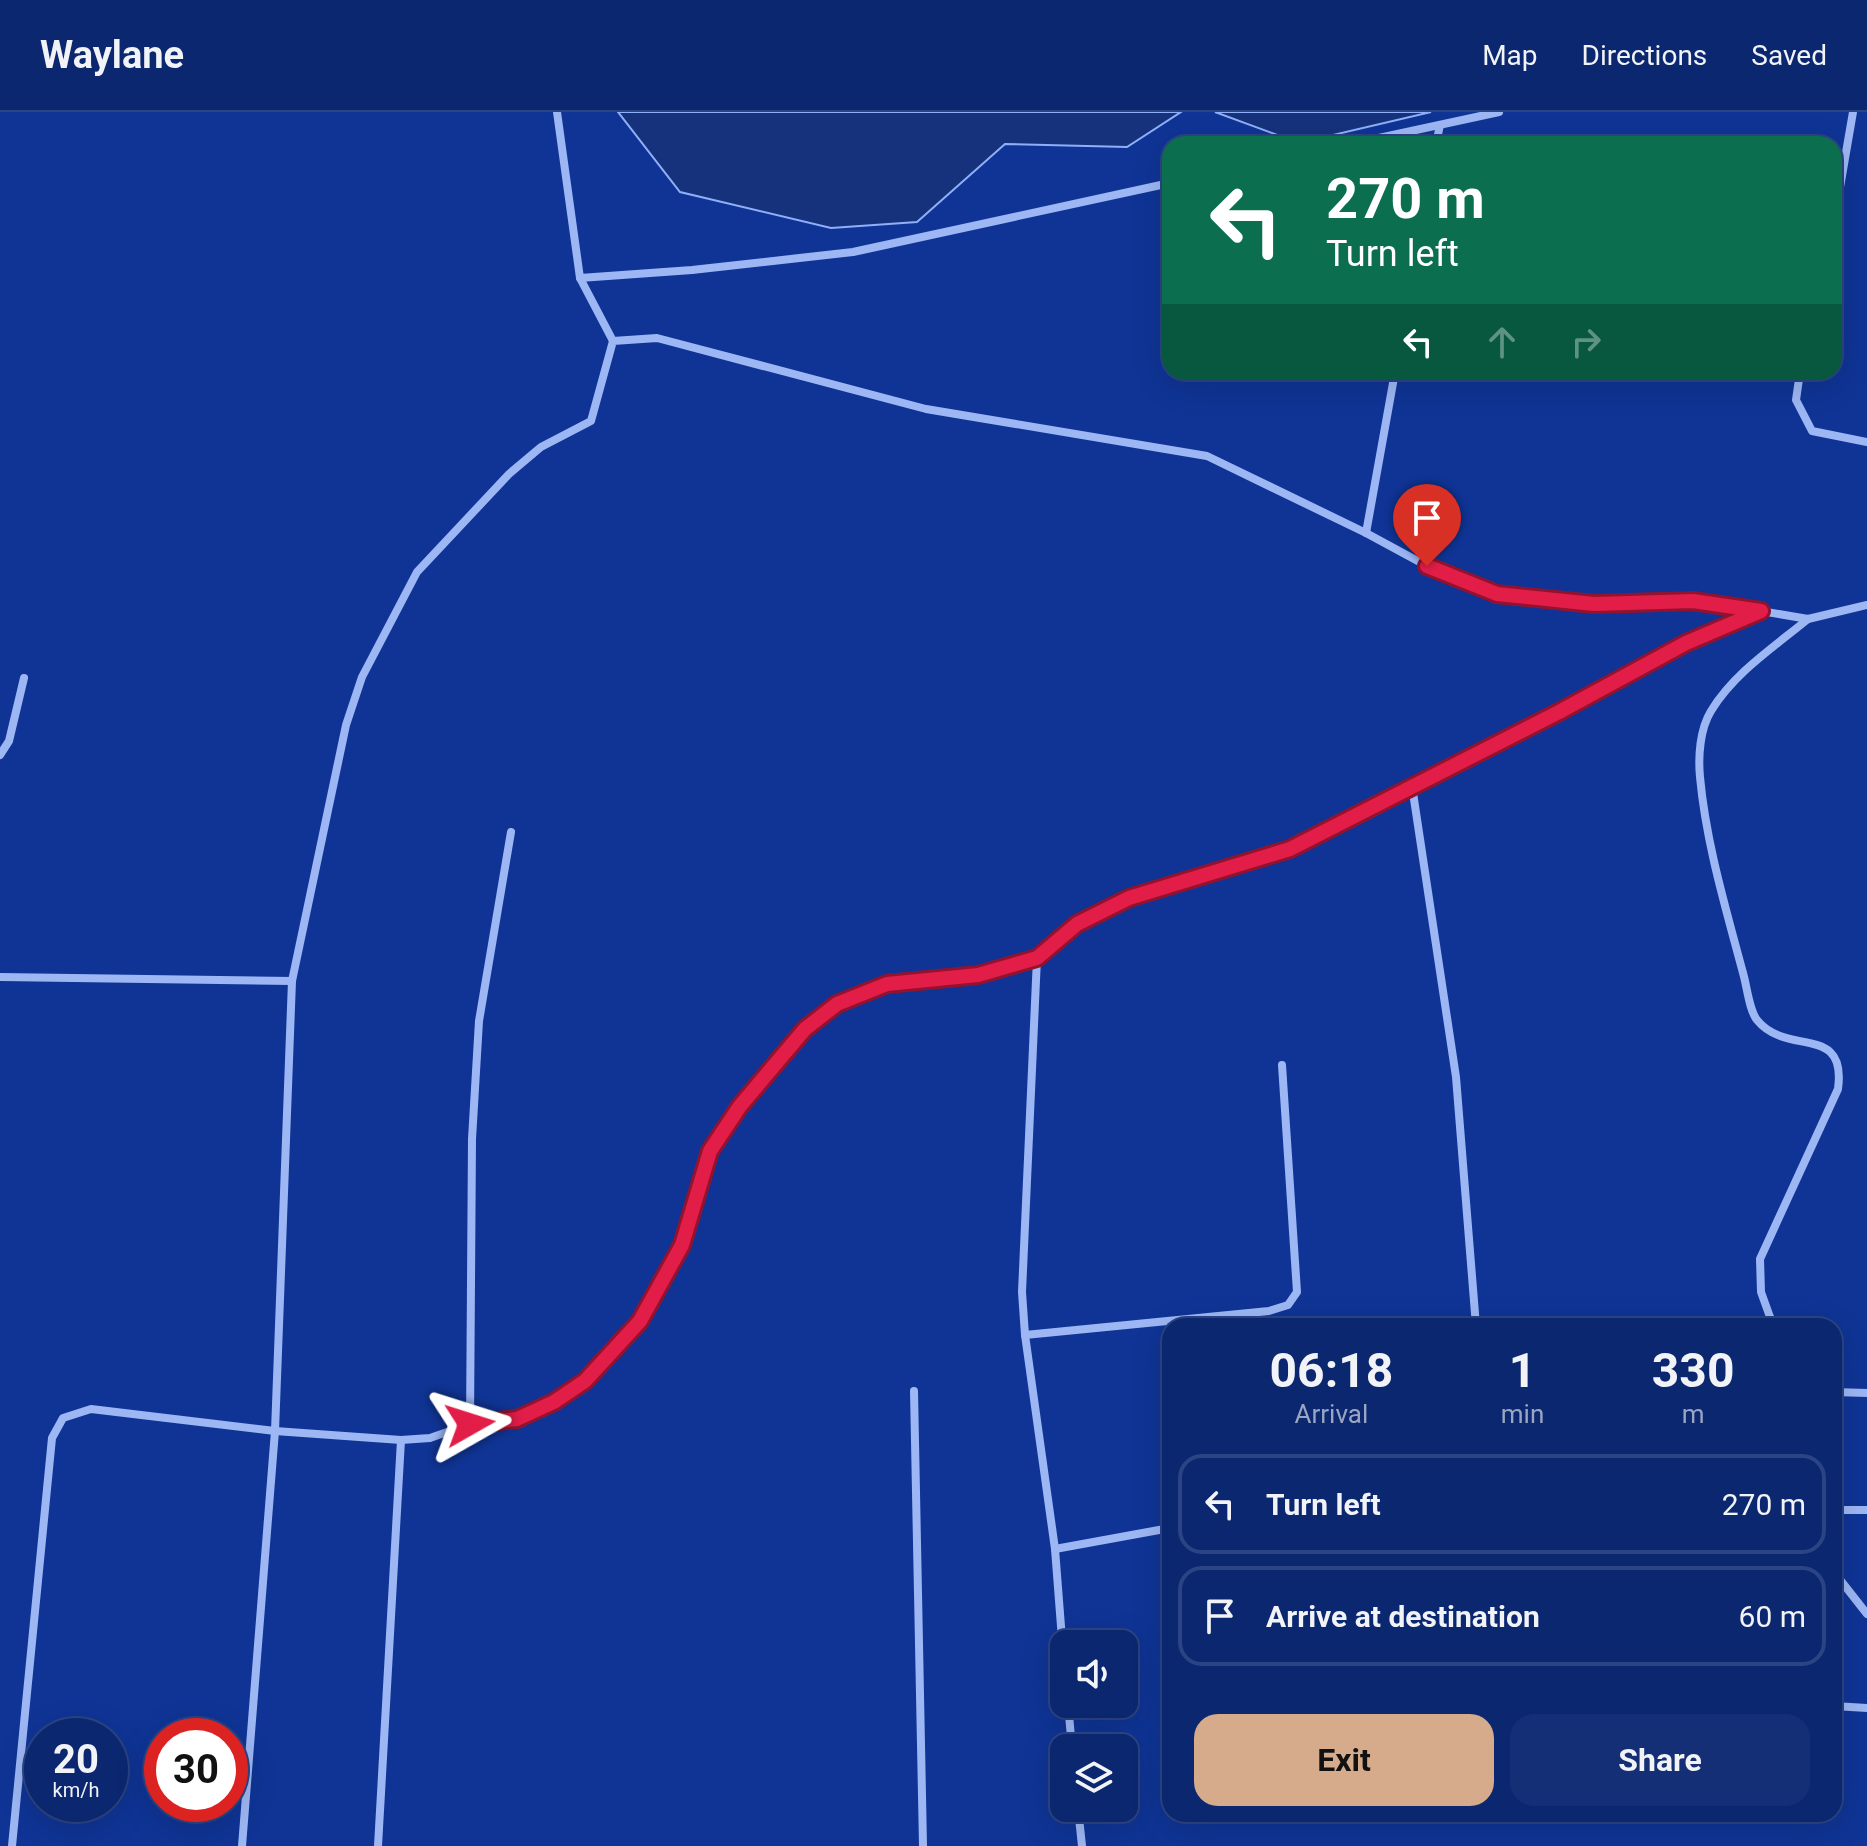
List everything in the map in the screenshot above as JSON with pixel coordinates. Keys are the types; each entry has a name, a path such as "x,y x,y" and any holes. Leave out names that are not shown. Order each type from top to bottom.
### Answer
{"street":[{"path":"242,1846 275,1431 292,981 346,725 362,677 386,629 417,572 509,474 541,447 591,421 613,341 580,278 557,112"},
{"path":"1388,136 1499,112"},
{"path":"1842,176 1853,112"},
{"path":"1438,136 1440,125"},
{"path":"580,278 692,270 853,252 1162,185"},
{"path":"613,341 657,338 926,409 1207,456 1427,566 1497,594 1594,604 1693,601 1808,619 1867,605"},
{"path":"1366,533 1394,380"},
{"path":"1799,380 1796,400 1812,431 1867,442"},
{"path":"12,1846 52,1438 63,1418 91,1409 275,1431 401,1440 430,1438 470,1424 517,1419 554,1402 585,1381 640,1321 682,1245 710,1151 740,1106 805,1029 837,1004 887,984 978,975 1037,958 1077,924 1129,898 1290,849 1559,712 1686,643 1761,611"},
{"path":"1771,1318 1761,1292 1760,1259 1838,1089 1840,1076 1832,1054 1824,1046 1776,1035 1756,1019 1716,871 1700,776 1700,746 1710,713 1742,673 1808,619"},
{"path":"0,755 9,741 24,678"},
{"path":"1412,786 1456,1077 1475,1318"},
{"path":"470,1424 472,1139 479,1021 511,832"},
{"path":"1037,958 1022,1292 1025,1335 1055,1549 1061,1630"},
{"path":"0,977 292,981"},
{"path":"1198,1318 1269,1311 1288,1305 1297,1292 1282,1065"},
{"path":"1025,1335 1162,1322"},
{"path":"914,1391 923,1846"},
{"path":"1842,1392 1867,1393"},
{"path":"378,1846 401,1440"},
{"path":"1842,1510 1867,1510"},
{"path":"1055,1549 1162,1529"},
{"path":"1842,1582 1867,1614"},
{"path":"1842,1706 1867,1708"},
{"path":"1079,1822 1082,1846"}],"water":[{"path":"618,112 1181,112 1127,147 1005,144 917,222 831,228 680,192"},
{"path":"1215,112 1431,112 1329,136 1280,136"}],"route":[{"path":"470,1424 517,1419 554,1402 585,1381 640,1321 682,1245 710,1151 740,1106 805,1029 837,1004 887,984 978,975 1037,958 1077,924 1129,898 1290,849 1559,712 1686,643 1761,611 1693,601 1594,604 1497,594 1427,566"}]}
